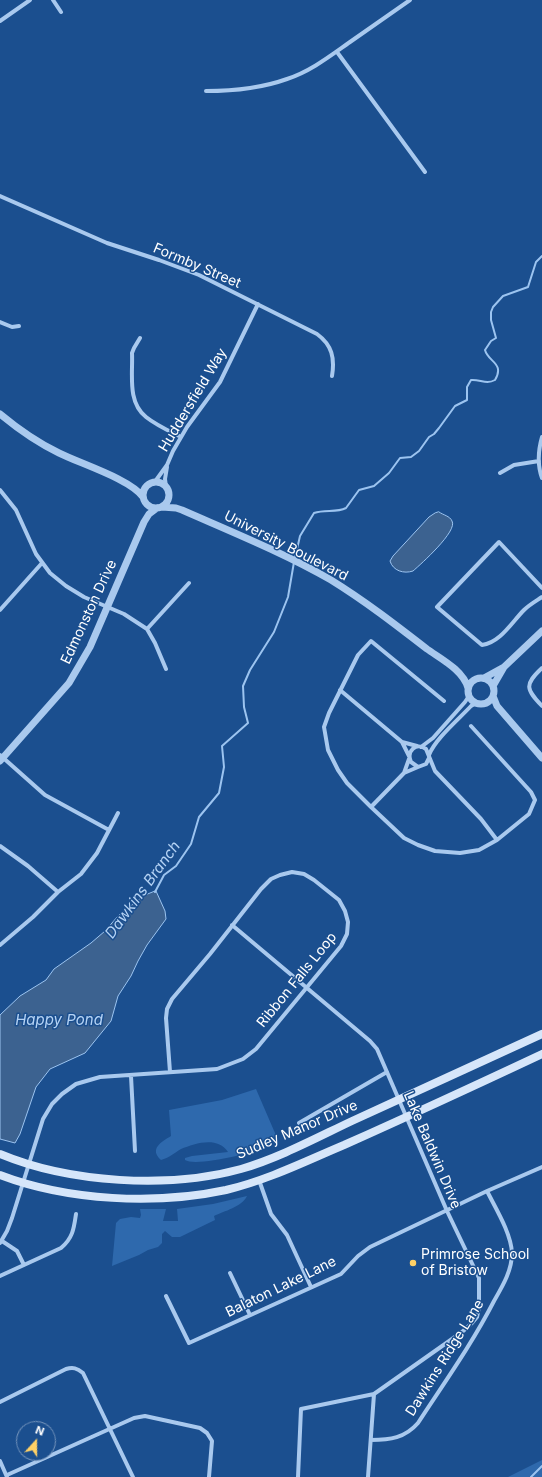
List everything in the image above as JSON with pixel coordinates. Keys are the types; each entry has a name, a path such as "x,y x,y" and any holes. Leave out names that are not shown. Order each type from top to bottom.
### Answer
{"main road":[{"name":"Sudley Manor Drive","path":"0,1154 28,1164 68,1174 116,1179 174,1180 205,1176 241,1168 262,1161 542,1034"},
{"path":"0,1175 22,1182 67,1192 133,1199 176,1197 226,1190 269,1178 407,1117 542,1054"}],"street":[{"path":"0,21 30,0"},
{"path":"53,0 61,12"},
{"path":"206,91 250,87 287,79 322,62 410,0"},
{"path":"337,52 425,172"},
{"name":"Formby Street","path":"0,196 107,243 199,275 322,338 327,343 333,355 332,376"},
{"name":"Huddersfield Way","path":"166,487 165,479 168,465 181,437 220,382 258,304"},
{"path":"0,322 12,327 19,326"},
{"path":"140,338 132,353 133,391 137,406 146,418 181,437"},
{"path":"0,414 30,437 48,447 126,483 137,490 150,507 159,508 167,504 169,496 166,487 161,483 138,486 126,483"},
{"path":"542,437 539,446 539,461 542,478"},
{"path":"500,473 514,464 539,461"},
{"name":"Huddersfield Way","path":"152,484 168,465"},
{"path":"144,500 144,491 152,484"},
{"path":"0,490 16,510 30,543 50,573 66,586 131,618 147,629 156,643 166,668"},
{"name":"University Boulevard","path":"169,496 182,510"},
{"name":"Edmonston Drive","path":"144,500 144,522"},
{"name":"Edmonston Drive","path":"1,758 69,684 90,647 144,522 150,514 159,508"},
{"name":"University Boulevard","path":"159,508 176,508 182,510 272,550 318,573 376,610 453,668 463,678 468,688"},
{"path":"542,588 499,542 437,607 482,646 495,641 526,608 542,597"},
{"path":"0,610 42,563"},
{"path":"147,629 189,583"},
{"path":"542,631 504,667 493,686 493,696 496,704 514,727 542,758"},
{"path":"444,701 371,641 358,655 329,713 324,728 328,750 346,783 404,838 435,851 460,853 479,850 497,840 529,814 535,800 531,792 471,726"},
{"path":"404,773 412,750 433,738 466,702 469,696 468,688 472,681 504,667"},
{"name":"University Boulevard","path":"453,668 467,675 481,678"},
{"path":"542,668 529,682 530,692 542,706"},
{"path":"481,678 490,681 493,686"},
{"path":"340,690 402,742 413,765 435,771"},
{"path":"469,696 479,704 492,708 514,727"},
{"path":"371,807 404,773 426,764 431,749 471,706 490,701 493,696"},
{"path":"402,742 426,749 435,771 481,819 497,840"},
{"path":"1,758 45,795 109,830"},
{"path":"0,946 34,918 58,892 81,874 96,853 118,813"},
{"path":"0,846 28,866 58,892"},
{"name":"Ribbon Falls Loop","path":"1,1242 12,1218 22,1182 43,1119 52,1104 62,1094 76,1084 100,1077 217,1069 243,1059 256,1049 341,946 347,934 348,922 339,900 304,874 292,872 271,878 210,954 172,998 167,1009 166,1018 170,1072"},
{"name":"Lake Baldwin Drive","path":"232,925 370,1041 377,1049 447,1211 479,1278 479,1308 477,1317 462,1332 374,1394 301,1409 298,1477"},
{"path":"299,1123 387,1072"},
{"path":"131,1076 135,1151"},
{"name":"Balaton Lake Lane","path":"166,1296 189,1343 341,1274 358,1256 370,1247 487,1191 542,1167"},
{"path":"259,1180 271,1214 287,1236 311,1287"},
{"name":"Dawkins Ridge Lane","path":"371,1440 385,1440 400,1437 409,1432 418,1423 479,1331 505,1280 512,1253 510,1240 487,1191"},
{"path":"0,1276 61,1248 72,1237 76,1214"},
{"path":"1,1242 17,1250 24,1264"},
{"path":"230,1273 250,1314"},
{"path":"0,1402 66,1370 73,1368 78,1369 83,1372 133,1477"},
{"path":"368,1477 374,1394"},
{"path":"0,1461 7,1476 134,1418 145,1416 200,1428 207,1433 212,1441 209,1477"}],"shaded area":[{"path":"256,1089 278,1140 265,1148 212,1161 191,1162 185,1160 185,1158 228,1152 224,1147 212,1142 199,1143 181,1149 161,1160 158,1156 156,1149 160,1143 171,1136 169,1110 222,1100"},
{"path":"247,1196 245,1200 237,1206 214,1216 215,1220 180,1237 172,1237 165,1231 162,1234 162,1243 158,1247 112,1266 116,1223 120,1219 131,1217 140,1218 140,1209 166,1209 163,1221 178,1221 177,1209 213,1204"},
{"path":"542,1460 542,1477 508,1477"}],"water":[{"path":"439,512 451,519 452,526 450,532 430,555 413,571 403,572 396,569 390,561 393,556 429,517"},
{"name":"Happy Pond","path":"156,891 165,911 166,919 147,945 131,976 118,996 111,1021 85,1053 50,1069 36,1087 20,1134 15,1143 0,1139 0,1015 20,996 46,980 54,969 91,943 105,931 118,916 143,896"}],"waterway":[{"name":"Dawkins Branch","path":"295,558 300,536 314,513 346,508 359,490 374,486 389,473 400,458 411,457 419,451 429,437 439,428 455,406 467,400 467,387 471,380 486,382 495,380 498,374 497,366 485,350 491,341 496,338 491,320 491,312 493,307 503,296 528,287 536,262 542,256"},
{"name":"Dawkins Branch","path":"155,892 164,875 176,866 191,844 199,817 219,793 224,767 222,746 248,723 244,707 243,686 250,670 274,632 288,597 294,562"},
{"path":"531,1477 542,1466"}],"place":[{"name":"Primrose School of Bristow","path":"413,1263"}]}
